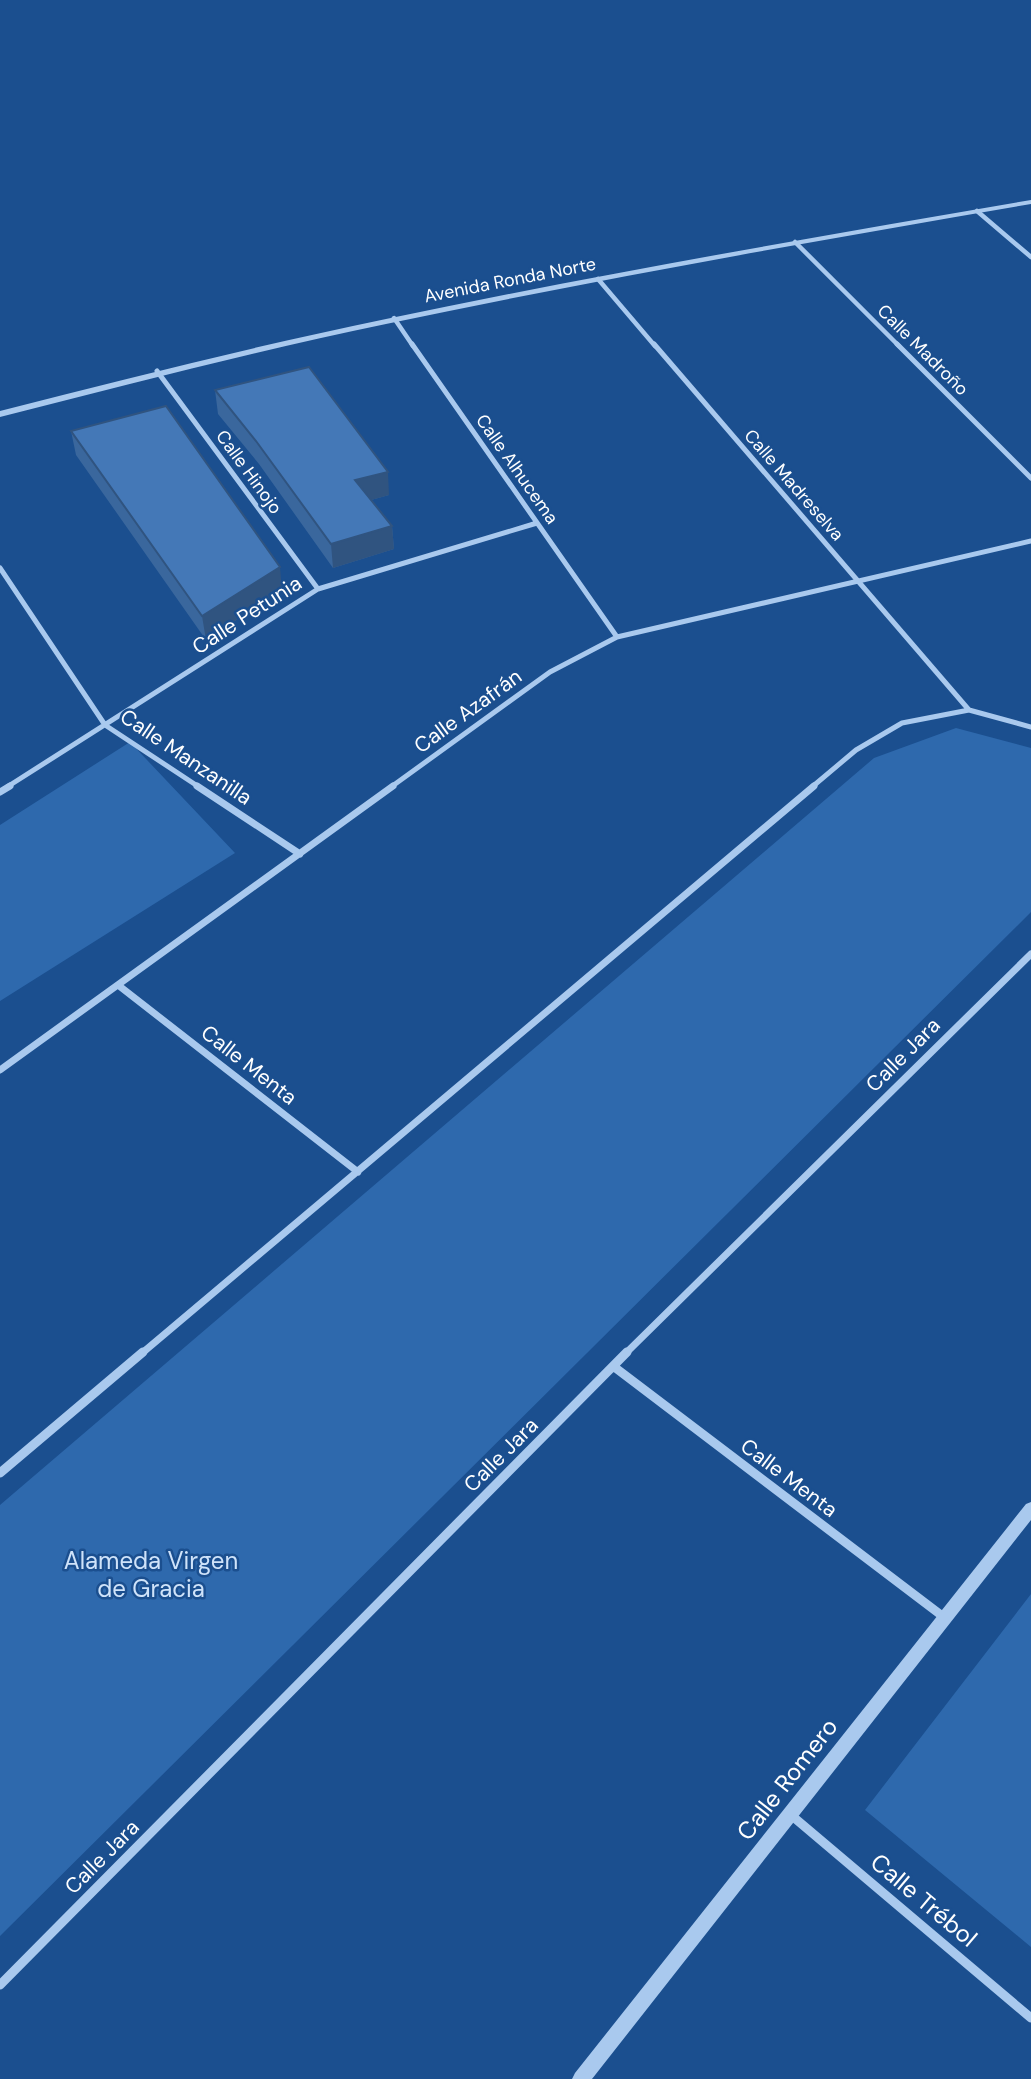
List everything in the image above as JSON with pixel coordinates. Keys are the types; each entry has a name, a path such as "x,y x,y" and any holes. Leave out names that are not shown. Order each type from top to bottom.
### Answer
{"street":[{"name":"Avenida Ronda Norte","path":"0,414 157,371 394,318 795,242 1031,202"},
{"path":"978,211 1031,257"},
{"name":"Calle Madroño","path":"795,242 1031,478"},
{"name":"Calle Madreselva","path":"598,279 969,710"},
{"name":"Calle Alhucema","path":"394,318 617,637"},
{"name":"Calle Hinojo","path":"157,371 318,589"},
{"name":"Calle Petunia","path":"0,792 318,589 537,523"},
{"name":"Calle Azafrán","path":"0,1070 550,673 617,637 1031,541"},
{"name":"Calle Manzanilla","path":"0,568 105,725 300,854"},
{"path":"0,1472 856,750 902,723 969,710 1031,727"},
{"name":"Calle Jara","path":"0,1985 613,1366 1031,954"},
{"name":"Calle Menta","path":"118,985 358,1172"},
{"name":"Calle Menta","path":"613,1366 945,1618"},
{"name":"Calle Romero","path":"581,2079 1031,1509"},
{"name":"Calle Trébol","path":"790,1815 1031,2018"}],"green space":[{"name":"Alameda Virgen de Gracia","path":"956,728 1031,748 1031,912 0,1936 0,1505 874,758"},
{"path":"130,742 235,853 0,1001 0,825"},
{"path":"1031,1594 1031,1947 865,1810"}],"building":[{"path":"309,367 388,472 355,480 392,526 331,544 215,390"},
{"path":"166,406 280,567 202,616 71,431"}]}
